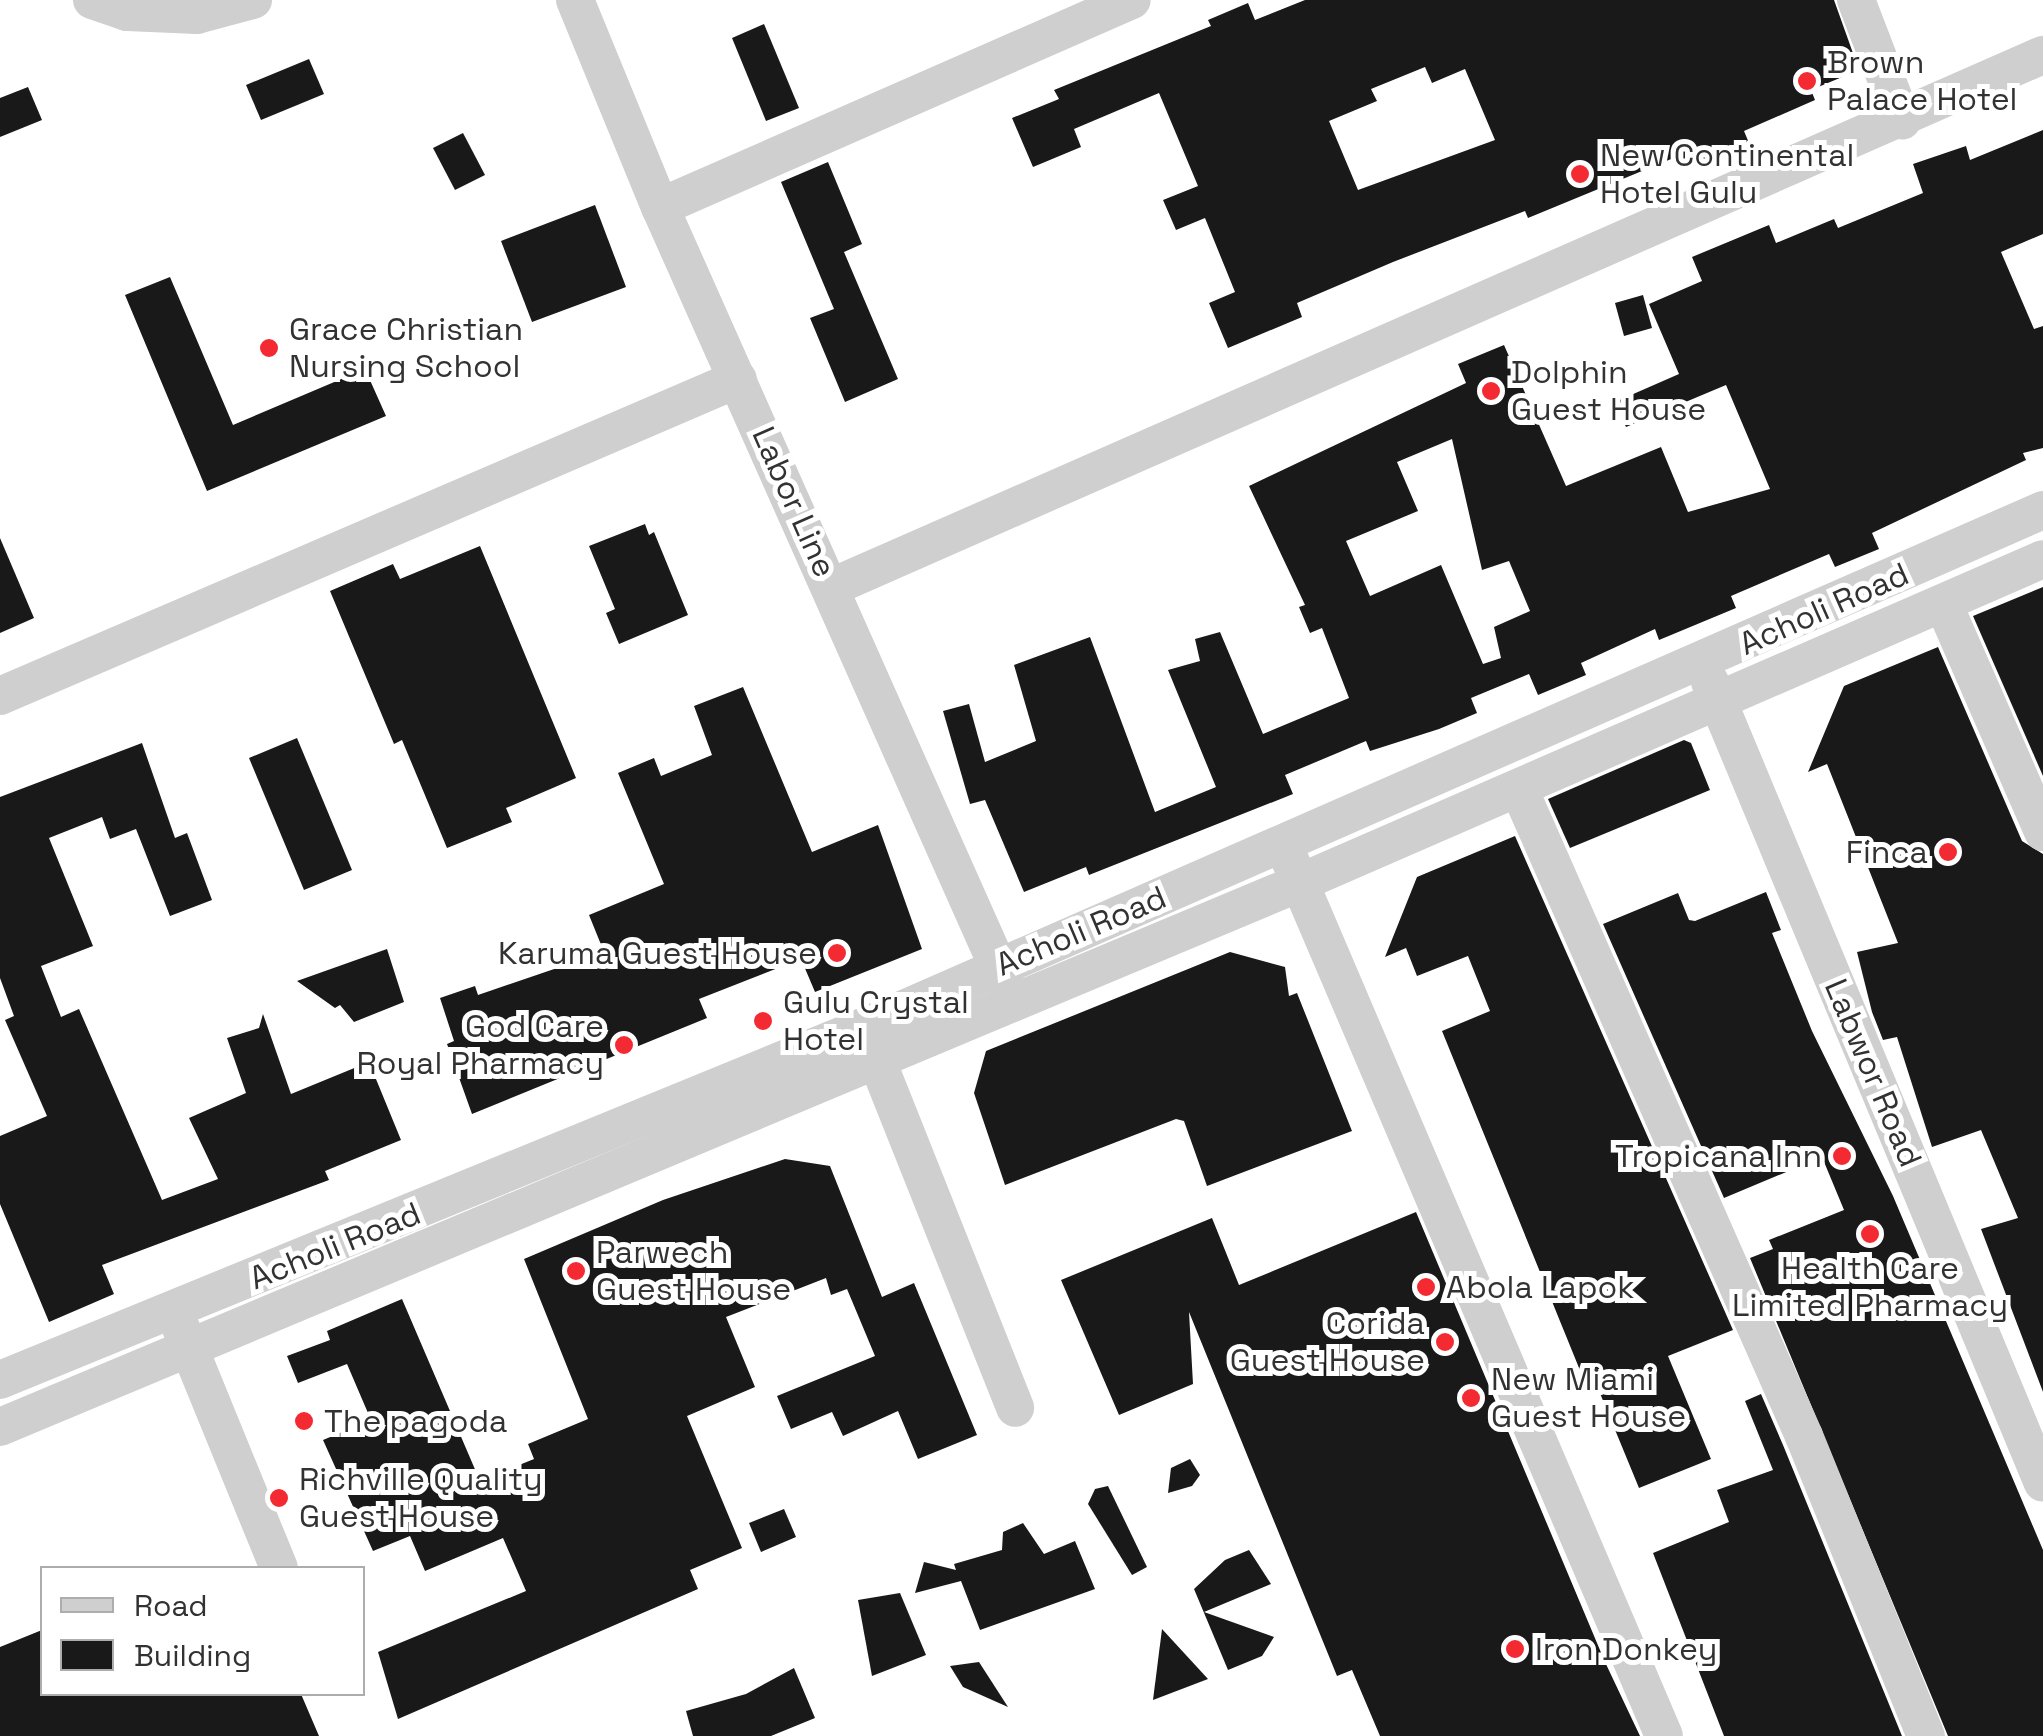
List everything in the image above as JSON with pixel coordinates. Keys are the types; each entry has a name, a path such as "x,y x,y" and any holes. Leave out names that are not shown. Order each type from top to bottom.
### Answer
{"street":[{"path":"92,0 126,12 197,15 254,0"},
{"name":"Labor Line","path":"575,0 660,208 1014,1003"},
{"path":"660,208 1132,0"},
{"path":"1856,0 1902,120"},
{"path":"832,588 2043,55"},
{"path":"0,696 738,379"},
{"name":"Acholi Road","path":"0,1427 189,1350 870,1044 998,967 1702,663 2043,510"},
{"name":"Acholi Road","path":"0,1380 870,1044 1014,1003 1720,704 2043,560"},
{"path":"1944,605 2043,832"},
{"name":"Labwor Road","path":"1702,663 2043,1483"},
{"path":"1519,789 1804,1436 1926,1736"},
{"path":"1284,845 1664,1736"},
{"path":"870,1044 1015,1408"},
{"path":"174,1312 278,1566"}],"building":[{"path":"1305,0 1834,0 1859,70 1811,90 1815,100 1744,131 1749,143 1681,170 1676,157 1528,218 1525,211 1393,262 1297,303 1302,317 1228,348 1209,303 1235,292 1205,218 1176,230 1163,200 1198,186 1159,93 1074,129 1081,147 1033,167 1012,118 1059,99 1054,90 1211,26 1208,20 1248,3 1255,20","holes":["1425,67 1432,83 1465,69 1495,140 1358,190 1329,121 1377,101 1371,89"]},
{"path":"764,24 799,108 766,121 732,38"},
{"path":"309,59 324,94 261,120 246,85"},
{"path":"28,87 42,120 0,137 0,98"},
{"path":"2043,130 2043,234 2001,252 2034,329 2043,326 2043,448 2023,453 2026,460 1872,533 1879,549 1835,567 1829,554 1731,596 1736,608 1659,640 1655,629 1581,663 1586,675 1538,695 1529,674 1471,698 1477,713 1439,729 1370,751 1366,741 1285,775 1293,794 1089,875 1086,867 1024,892 985,800 970,804 943,711 969,704 985,762 1036,741 1014,665 1090,637 1155,812 1216,787 1168,670 1200,661 1195,639 1220,632 1263,734 1349,698 1322,628 1310,633 1299,607 1305,605 1249,486 1466,383 1458,364 1504,345 1566,486 1661,447 1688,512 1770,489 1726,385 1626,427 1615,402 1679,374 1649,304 1702,281 1692,257 1769,225 1776,243 1834,219 1838,228 1923,193 1913,164 1966,146 1970,160","holes":["1452,439 1482,570 1509,561 1530,611 1494,627 1501,658 1483,664 1441,565 1370,596 1346,541 1418,511 1397,462"]},
{"path":"463,133 485,175 455,190 433,148"},
{"path":"828,162 862,244 844,252 898,379 845,402 810,318 834,309 781,182"},
{"path":"595,205 626,287 532,322 501,241"},
{"path":"170,277 233,425 365,369 386,416 207,491 125,295"},
{"path":"1643,295 1652,328 1624,336 1615,303"},
{"path":"645,524 649,535 654,532 688,615 619,644 606,613 615,609 589,546"},
{"path":"0,538 34,618 0,633"},
{"path":"480,546 576,778 506,808 512,822 447,848 402,740 394,744 330,591 393,564 400,579"},
{"path":"2043,587 2043,776 1973,616"},
{"path":"1938,647 2022,841 2043,854 2043,1392 1981,1229 2018,1218 1981,1130 1932,1147 1897,1037 1883,1040 1872,1012 1857,952 1898,943 1827,764 1808,772 1844,686"},
{"path":"743,687 812,852 878,825 922,949 815,992 801,959 699,999 707,1018 472,1114 447,1044 454,1041 440,998 475,986 478,995 604,952 589,915 664,884 618,773 654,758 661,776 712,755 694,706"},
{"path":"297,738 352,870 304,890 249,758"},
{"path":"1684,740 1691,743 1710,790 1570,848 1548,799"},
{"path":"142,743 175,838 187,833 212,900 170,916 136,829 110,839 102,817 49,838 93,946 41,966 61,1017 79,1009 162,1200 218,1179 189,1118 246,1093 227,1038 259,1028 263,1014 291,1094 369,1062 401,1140 325,1171 329,1180 102,1265 114,1294 49,1322 0,1204 0,1136 47,1116 5,1020 14,1016 0,978 0,797"},
{"path":"1515,836 1733,1330 1668,1356 1711,1459 1639,1488 1597,1386 1588,1390 1442,1031 1490,1011 1468,956 1417,976 1406,948 1385,957 1417,877"},
{"path":"1766,892 1781,930 1772,933 1812,1031 1893,1196 2043,1550 2043,1736 1948,1736 1750,1258 1773,1249 1769,1240 1844,1210 1822,1157 1724,1198 1603,924 1678,893 1689,920 1695,921"},
{"path":"387,949 404,1002 354,1022 340,1005 335,1008 297,981"},
{"path":"1230,952 1285,967 1289,996 1297,993 1352,1131 1207,1186 1184,1121 1176,1119 1005,1185 974,1093 986,1051"},
{"path":"785,1159 830,1166 882,1297 914,1283 977,1435 918,1459 898,1411 843,1436 832,1412 791,1429 777,1396 875,1356 847,1289 831,1295 826,1278 726,1317 755,1387 687,1416 742,1548 690,1570 698,1589 398,1719 378,1652 526,1591 503,1538 425,1571 410,1536 373,1551 323,1440 371,1420 347,1364 298,1383 287,1356 330,1340 327,1331 402,1299 480,1481 534,1459 528,1444 588,1419 524,1259 663,1200"},
{"path":"1416,1212 1605,1662 1640,1736 1380,1736 1352,1670 1337,1676 1189,1312 1193,1384 1119,1415 1061,1280 1212,1218 1239,1285"},
{"path":"1761,1394 1902,1736 1724,1736 1653,1553 1729,1522 1717,1490 1773,1470 1745,1401"},
{"path":"1190,1459 1200,1475 1192,1486 1168,1493 1171,1468"},
{"path":"1108,1486 1147,1567 1132,1575 1088,1504 1095,1489"},
{"path":"784,1509 796,1537 761,1552 749,1523"},
{"path":"1023,1523 1044,1554 1075,1541 1095,1589 980,1630 961,1581 915,1593 924,1562 956,1570 954,1564 1002,1550 1003,1532"},
{"path":"1249,1550 1271,1584 1204,1612 1274,1637 1262,1656 1228,1670 1194,1589 1225,1560"},
{"path":"900,1593 926,1655 872,1676 858,1600"},
{"path":"1162,1629 1208,1679 1153,1700"},
{"path":"40,1631 40,1696 302,1696 319,1736 0,1736 0,1647"},
{"path":"979,1662 1008,1707 963,1687 950,1666"},
{"path":"794,1668 815,1718 771,1736 693,1736 686,1711 746,1694"}],"place":[{"name":"Brown Palace Hotel","path":"1807,81"},
{"name":"New Continental Hotel Gulu","path":"1580,174"},
{"name":"Grace Christian Nursing School","path":"269,348"},
{"name":"Dolphin Guest House","path":"1491,391"},
{"name":"Finca","path":"1948,852"},
{"name":"Karuma Guest House","path":"837,953"},
{"name":"Gulu Crystal Hotel","path":"763,1021"},
{"name":"God Care Royal Pharmacy","path":"624,1045"},
{"name":"Tropicana Inn","path":"1842,1156"},
{"name":"Health Care Limited Pharmacy","path":"1870,1234"},
{"name":"Parwech Guest House","path":"576,1271"},
{"name":"Abola Lapok","path":"1426,1287"},
{"name":"Corida Guest House","path":"1445,1342"},
{"name":"New Miami Guest House","path":"1471,1398"},
{"name":"The pagoda","path":"304,1421"},
{"name":"Richville Quality Guest House","path":"279,1498"},
{"name":"Iron Donkey","path":"1515,1649"}]}
